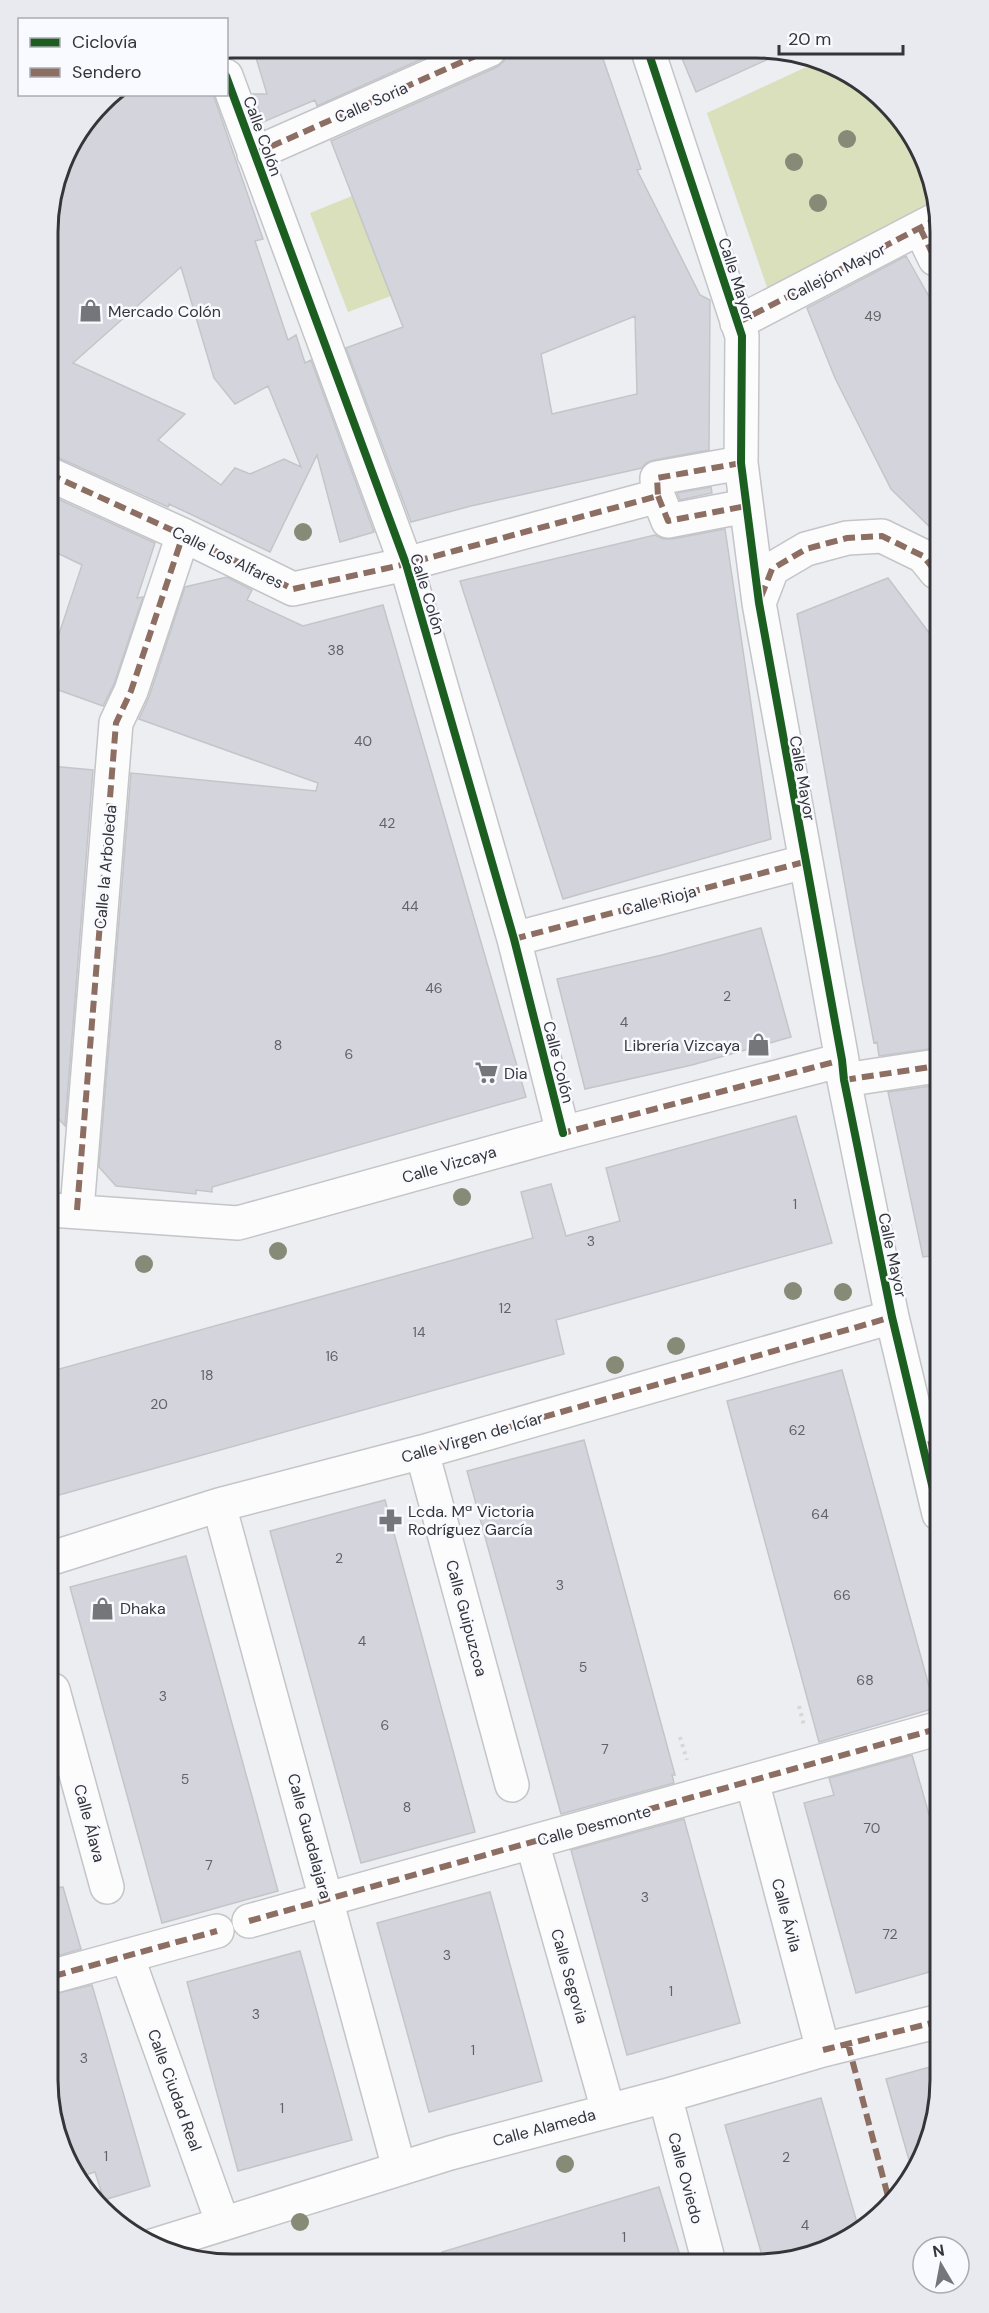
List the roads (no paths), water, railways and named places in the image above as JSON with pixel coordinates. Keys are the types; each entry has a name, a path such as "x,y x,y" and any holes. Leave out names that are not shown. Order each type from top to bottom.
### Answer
{"street":[{"name":"Calle Soria","path":"254,154 471,58"},
{"name":"Calle Mayor","path":"650,58 742,336 741,463 759,603 804,862 892,1317 930,1444"},
{"name":"Calle Colón","path":"228,82 406,564 514,939 563,1133"},
{"name":"Callejón Mayor","path":"737,323 927,224"},
{"path":"741,463 657,478 658,496 668,521 746,506"},
{"name":"Calle Los Alfares","path":"59,479 183,535 293,589 406,564 658,496"},
{"name":"Calle la Arboleda","path":"64,1210 116,723 131,691 183,535"},
{"path":"759,603 772,569 806,549 847,538 882,536 930,559"},
{"name":"Calle Rioja","path":"514,939 804,862"},
{"name":"Calle Vizcaya","path":"64,1210 238,1223 563,1133 843,1070 930,1066"},
{"name":"Calle Virgen de Icíar","path":"59,1556 219,1505 422,1452 892,1317"},
{"name":"Calle Guipuzcoa","path":"422,1452 512,1785"},
{"name":"Calle Guadalajara","path":"219,1505 399,2168"},
{"name":"Calle Álava","path":"59,1712 107,1887"},
{"name":"Calle Desmonte","path":"249,1921 930,1731"},
{"name":"Calle Ávila","path":"752,1781 823,2050"},
{"name":"Calle Segovia","path":"532,1842 608,2110"},
{"path":"59,1976 217,1930"},
{"name":"Calle Ciudad Real","path":"127,1956 224,2224"},
{"name":"Calle Alameda","path":"167,2241 399,2168 665,2096 823,2050 930,2023"},
{"name":"Calle Oviedo","path":"665,2096 707,2254"}],"place":[{"name":"Mercado Colón","path":"90,311"},
{"name":"Librería Vizcaya","path":"758,1045"},
{"name":"Dia","path":"486,1073"},
{"name":"Lcda. Mª Victoria Rodríguez García","path":"390,1520"},
{"name":"Dhaka","path":"102,1608"}]}
